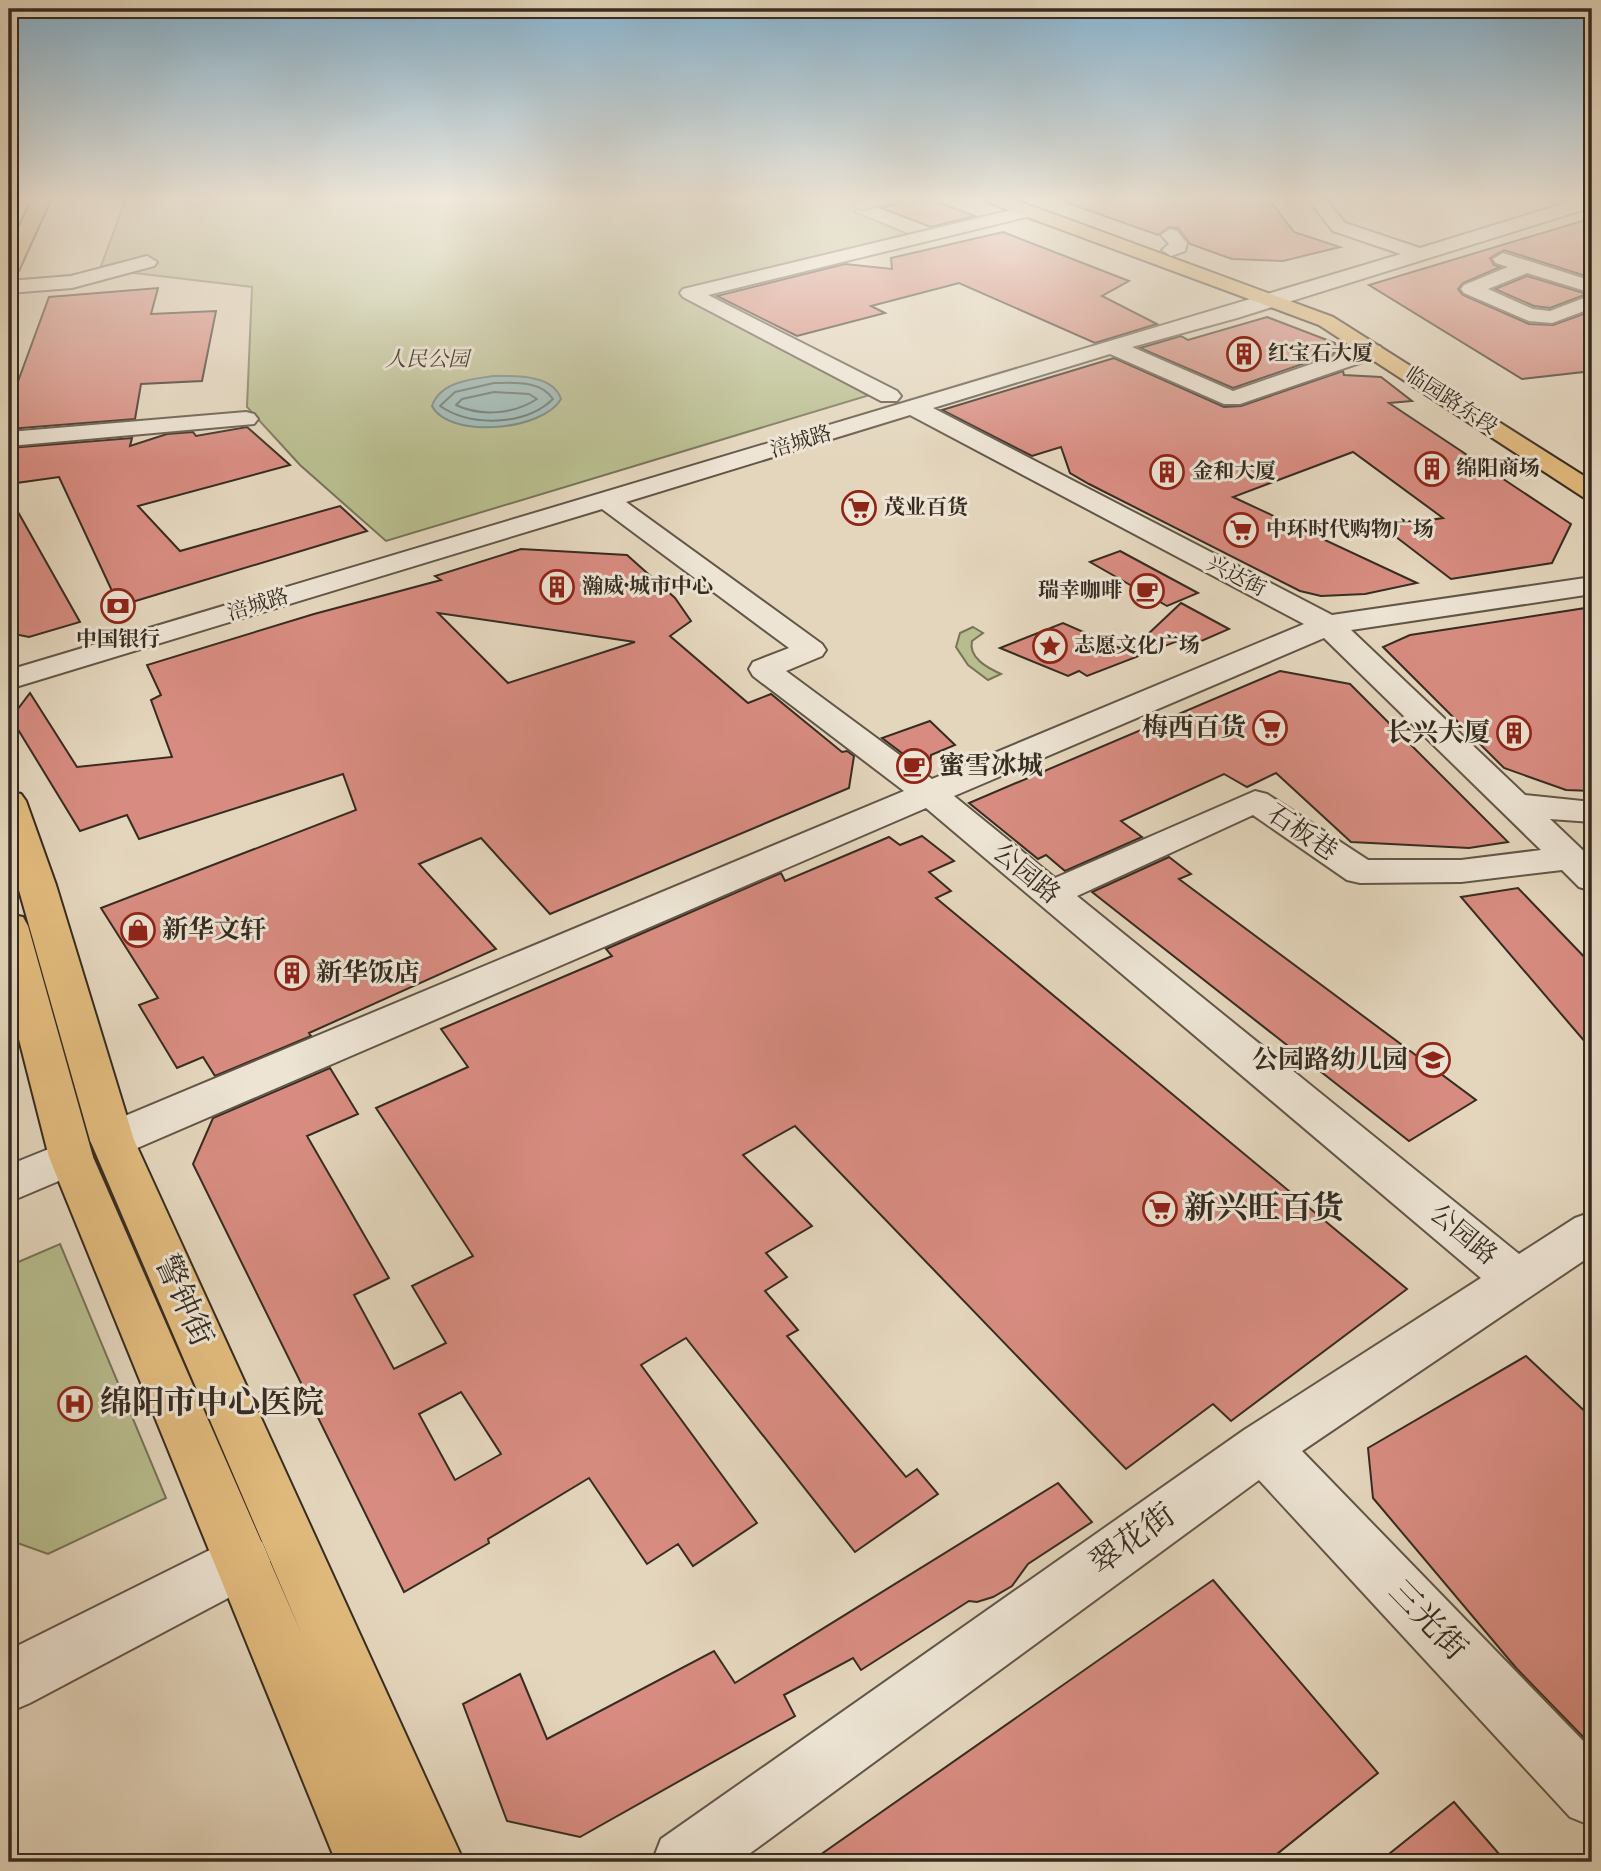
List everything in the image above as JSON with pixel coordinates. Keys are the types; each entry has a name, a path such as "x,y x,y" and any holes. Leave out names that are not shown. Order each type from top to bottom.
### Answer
{"main road":[{"name":"临园路东段","path":"1252,285 1274,293 1326,321 1592,492"},
{"path":"1258,285 1340,315 1592,469"},
{"name":"警钟街","path":"9,801 37,885 92,1148 432,1862"},
{"name":"警钟街","path":"9,926 242,1560 368,1862"}],"street":[{"path":"9,287 30,285"},
{"name":"兴达街","path":"719,285 690,293 1328,625 1581,868"},
{"name":"涪城路","path":"9,662 601,486 1300,285"},
{"path":"1480,285 1471,289 1530,315 1552,317 1592,301"},
{"name":"涪城路","path":"9,680 608,500 901,402 1230,314 1274,293"},
{"path":"1112,346 1232,399 1372,351"},
{"path":"9,439 246,419"},
{"name":"公园路","path":"608,500 811,650 764,668 930,794 1516,1279"},
{"path":"9,1184 1328,625 1592,585"},
{"name":"石板巷","path":"1050,894 1255,801 1360,872 1581,868"},
{"path":"1516,805 1592,812"},
{"name":"翠花街","path":"684,1862 1263,1447 1592,1231"},
{"name":"三光街","path":"1263,1447 1592,1795"},
{"path":"9,1682 242,1560"}],"green space":[{"name":"人民公园","path":"238,285 709,285 681,292 873,394 386,541 300,465 247,407 252,287"},
{"path":"973,627 983,633 972,641 973,652 980,662 1001,674 988,680 968,665 956,647 960,633"},
{"path":"60,1244 166,1498 48,1554 9,1540 9,1266"}],"water":[{"path":"493,376 542,381 557,391 561,399 551,410 536,418 497,427 457,424 442,417 432,406 442,392 457,383"}],"building":[{"path":"760,285 950,285 871,306 885,313 797,336 717,296"},
{"path":"964,285 1121,285 1102,296 1157,324 1095,343"},
{"path":"1370,285 1461,285 1458,289 1463,295 1529,324 1553,325 1592,311 1592,371 1522,379"},
{"path":"1504,285 1558,285 1587,294 1550,308 1534,306 1495,289"},
{"path":"158,288 151,314 216,311 202,381 141,384 135,419 9,429 9,406 49,297"},
{"name":"红宝石大厦","path":"1267,317 1335,343 1337,352 1233,388 1140,348 1181,336 1188,340"},
{"path":"1114,358 1224,407 1241,406 1343,371 1344,375 1381,377 1412,401 1389,403 1571,524 1552,563 1451,579 1383,527 1443,518 1353,452 1233,497 1417,583 1365,594 1321,596 1300,591 1089,484 1070,473 1061,447 1032,456 942,410"},
{"path":"247,427 290,465 138,506 180,551 340,506 367,531 119,606 59,477 9,484 9,448 132,438 130,446 167,434 193,432 196,436"},
{"path":"9,496 80,622 29,637 9,633"},
{"path":"521,549 627,555 675,598 691,621 670,636 748,703 771,694 842,752 847,751 854,756 849,788 550,914 481,838 419,864 496,949 309,1033 311,1036 215,1076 203,1057 177,1068 139,1005 158,998 101,908 356,810 343,774 139,839 127,815 80,831 11,718 30,693 77,767 172,757 151,700 161,695 147,665 314,614 441,580 435,576","holes":["438,613 635,642 508,683"]},
{"path":"1120,551 1198,593 1167,606 1090,562"},
{"path":"1181,603 1229,629 1190,646 1180,640 1087,676 1079,671 1068,676 1000,648 1063,623 1129,652"},
{"name":"长兴大厦","path":"1592,607 1592,791 1566,790 1504,768 1383,647 1410,635"},
{"name":"梅西百货","path":"1280,671 1350,684 1508,842 1469,848 1351,842 1276,773 1247,787 1224,774 1121,821 1142,837 1065,871 1046,855 1038,859 969,803"},
{"path":"930,721 955,745 931,755 930,765 923,769 882,738"},
{"path":"922,836 954,861 929,872 951,891 936,898 1407,1289 1231,1421 1213,1404 1126,1469 795,1126 743,1155 812,1226 766,1253 787,1277 765,1291 798,1330 787,1336 906,1477 917,1469 938,1494 855,1552 686,1338 641,1365 757,1523 693,1566 678,1544 647,1564 589,1478 488,1539 489,1543 404,1592 193,1164 213,1118 330,1068 358,1114 307,1136 389,1278 354,1295 394,1369 446,1343 412,1286 473,1256 376,1108 468,1067 441,1029 612,956 606,949 781,873 785,881 889,837 900,845","holes":["461,1392 501,1454 455,1480 419,1414"]},
{"path":"1169,857 1191,874 1179,879 1476,1100 1409,1141 1092,892"},
{"path":"1518,888 1592,965 1592,1050 1461,897"},
{"path":"1526,1356 1592,1418 1592,1746 1517,1669 1373,1498 1368,1448"},
{"path":"1058,1483 1092,1522 1028,1564 1012,1586 993,1597 977,1602 969,1601 861,1670 853,1658 784,1695 795,1716 580,1837 507,1821 463,1704 520,1674 547,1739 714,1651 735,1683"},
{"path":"1213,1580 1378,1773 1267,1862 810,1862"},
{"path":"1454,1802 1506,1862 1379,1862"}],"place":[{"name":"红宝石大厦","path":"1244,354"},
{"name":"绵阳商场","path":"1432,469"},
{"name":"金和大厦","path":"1167,472"},
{"name":"茂业百货","path":"859,508"},
{"name":"中环时代购物广场","path":"1241,530"},
{"name":"瀚威·城市中心","path":"557,587"},
{"name":"瑞幸咖啡","path":"1147,591"},
{"name":"中国银行","path":"118,606"},
{"name":"志愿文化广场","path":"1050,646"},
{"name":"梅西百货","path":"1270,728"},
{"name":"长兴大厦","path":"1514,733"},
{"name":"蜜雪冰城","path":"914,766"},
{"name":"新华文轩","path":"138,930"},
{"name":"新华饭店","path":"292,973"},
{"name":"公园路幼儿园","path":"1433,1060"},
{"name":"新兴旺百货","path":"1160,1209"},
{"name":"绵阳市中心医院","path":"75,1404"}]}
